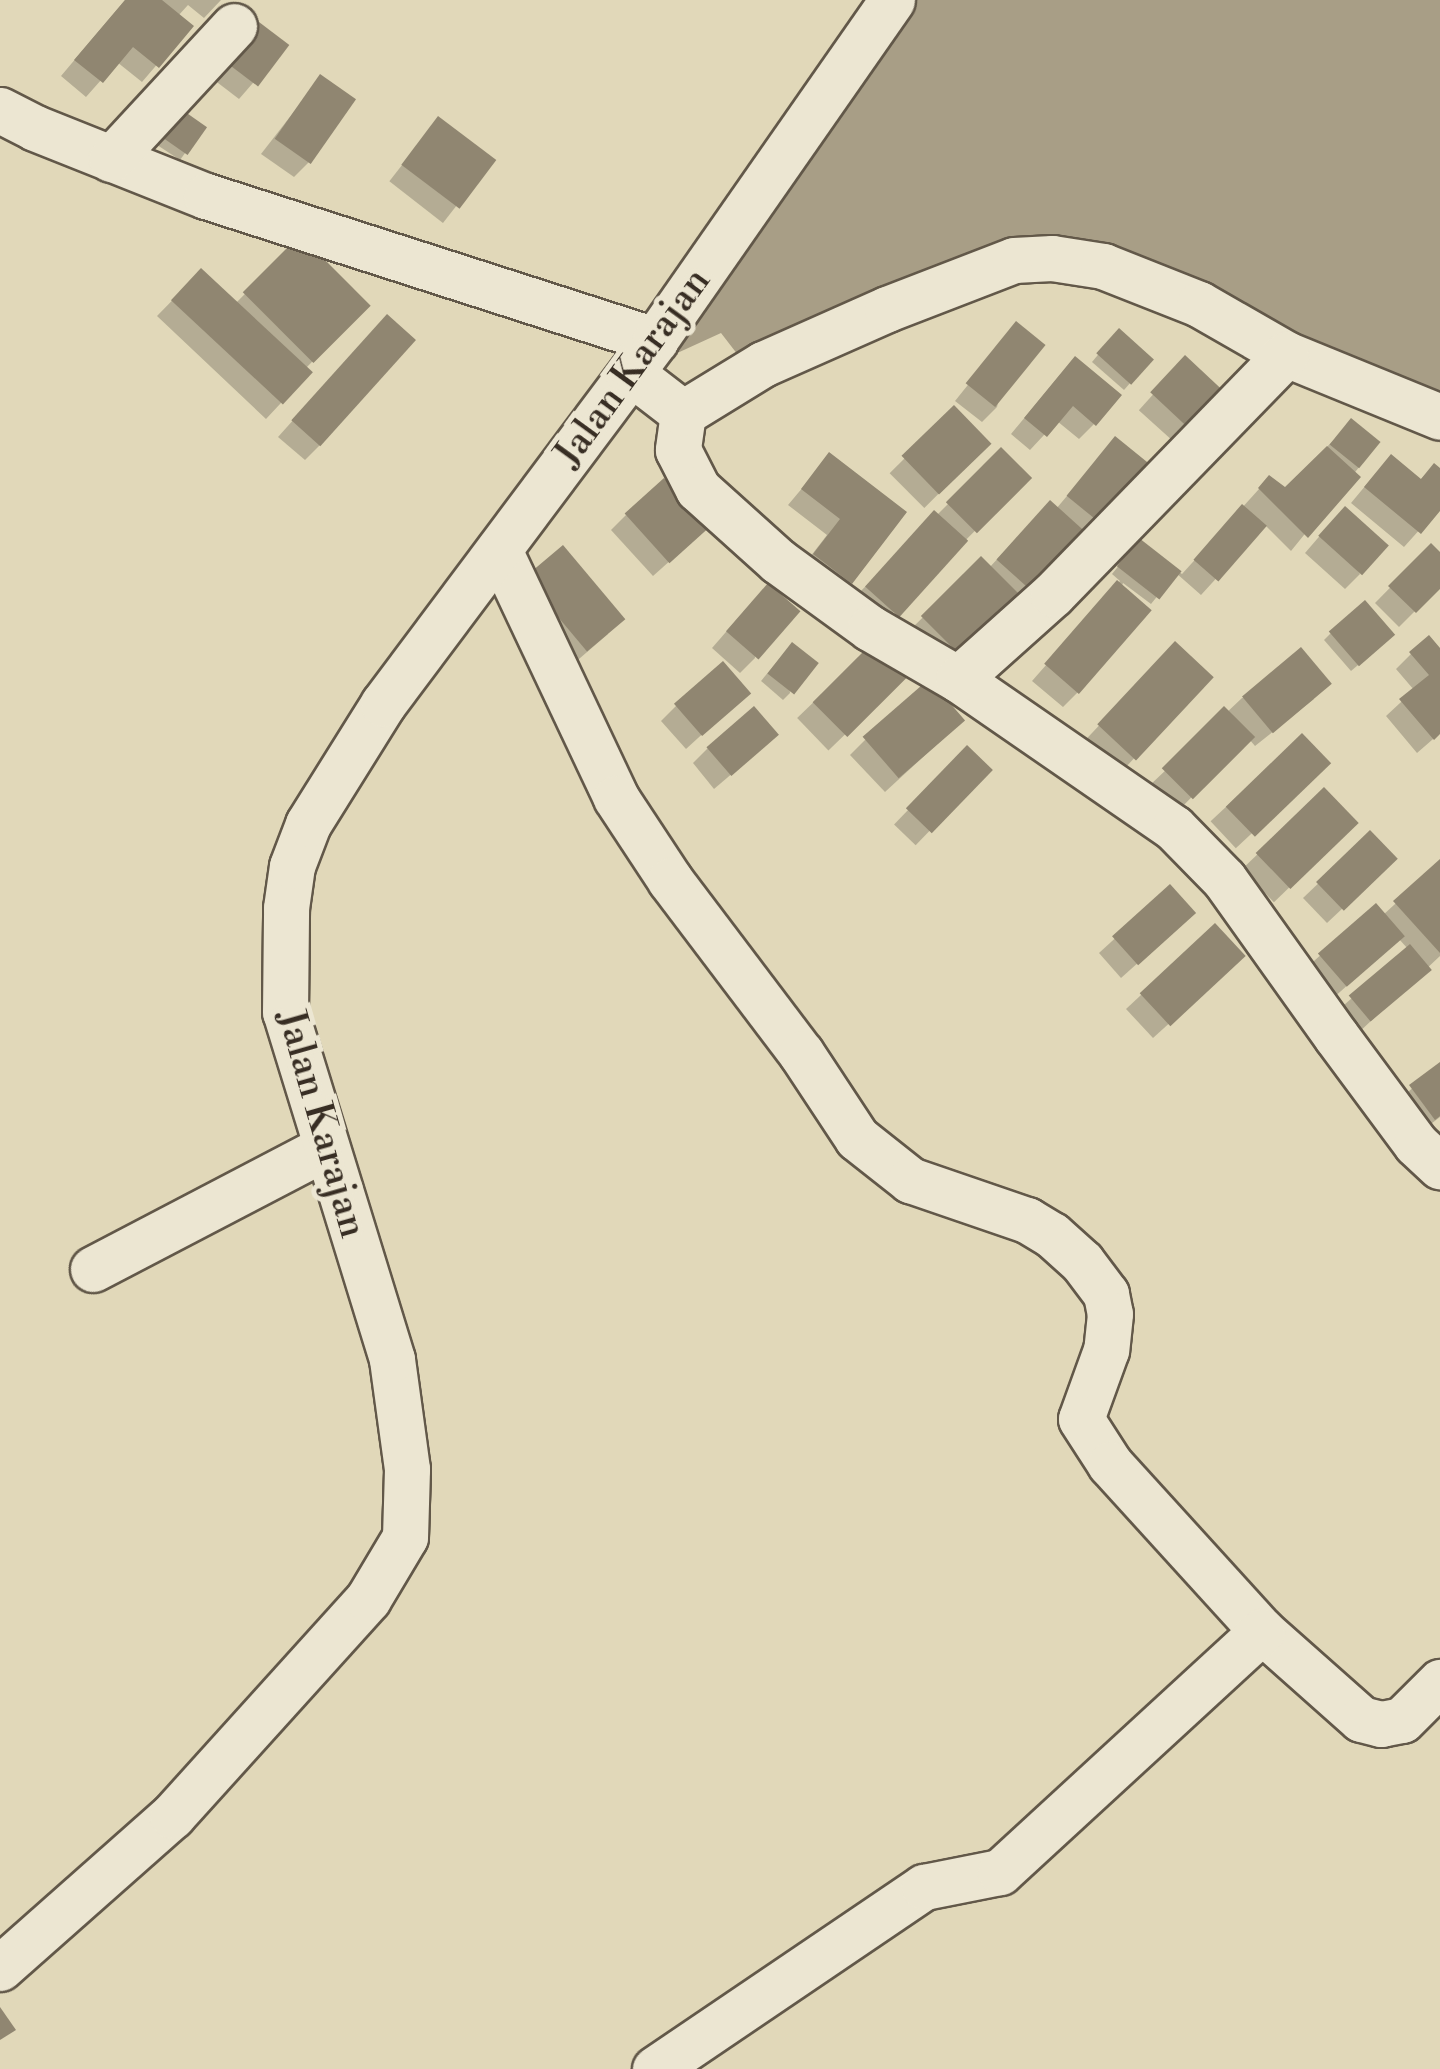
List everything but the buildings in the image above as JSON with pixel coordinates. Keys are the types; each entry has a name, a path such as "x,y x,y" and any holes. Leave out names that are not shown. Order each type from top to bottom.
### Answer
{"street":[{"name":"Jalan Karajan","path":"0,1968 172,1816 368,1599 405,1538 408,1468 392,1359 285,1012 282,960 292,866 308,824 383,704 643,356 892,0"},
{"path":"111,160 234,26"},
{"path":"0,110 111,160 643,356 682,414 678,450 698,489 778,561 870,628 958,678 1174,828 1224,878 1416,1144 1440,1166"},
{"path":"682,414 763,364 821,337 1014,260 1052,258 1102,266 1199,304 1286,354 1440,417"},
{"path":"958,678 1053,594 1286,354"},
{"path":"499,550 616,798 670,880 801,1053 857,1138 910,1180 1027,1220 1052,1234 1082,1262 1106,1294 1110,1314 1106,1350 1082,1419 1090,1438 1262,1632 1361,1719 1381,1724 1402,1720 1440,1682"},
{"path":"92,1269 326,1147"},
{"path":"655,2069 924,1888 1000,1872 1262,1632"}],"shaded area":[{"path":"916,0 1440,0 1440,406 1077,252 738,355 721,333 662,360 708,302"}]}
